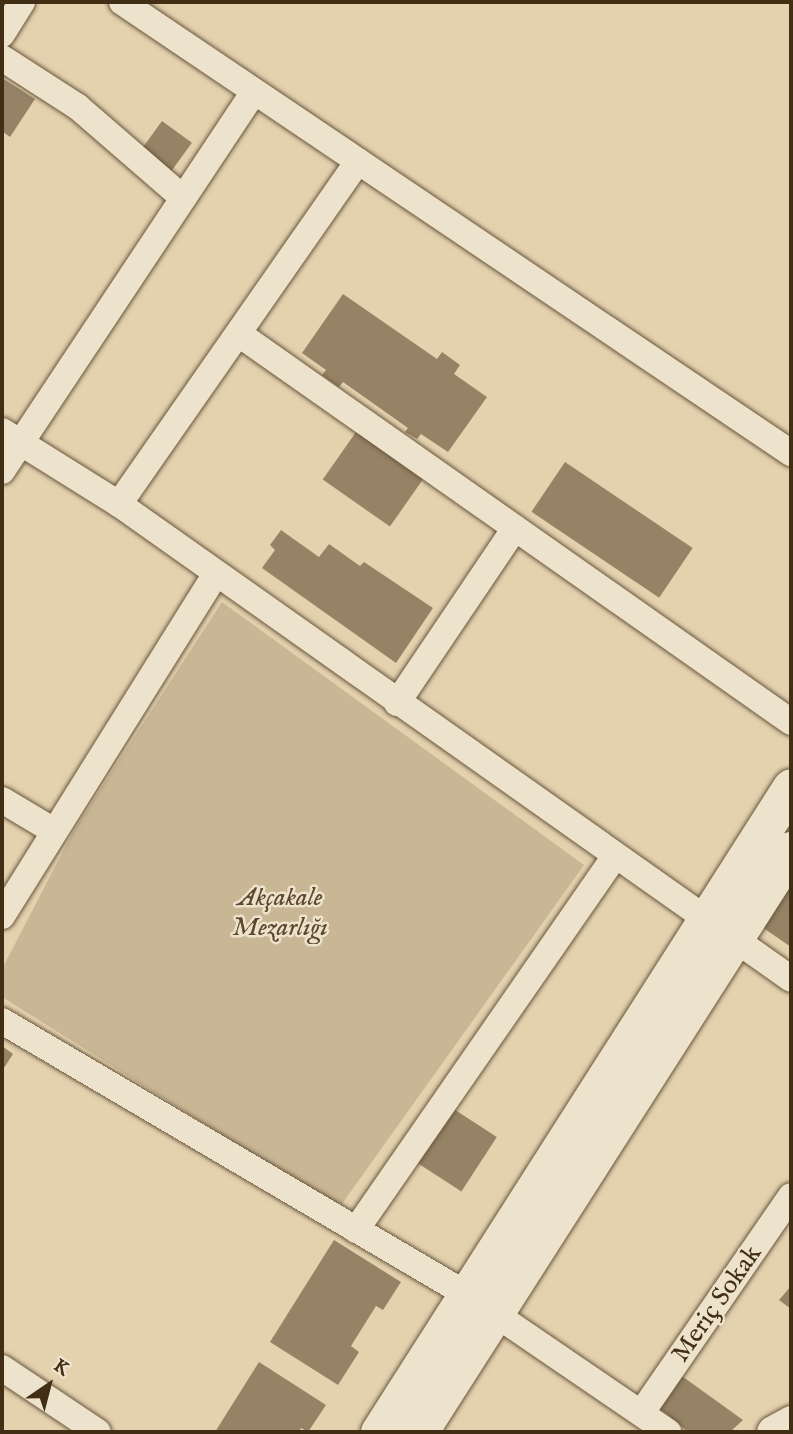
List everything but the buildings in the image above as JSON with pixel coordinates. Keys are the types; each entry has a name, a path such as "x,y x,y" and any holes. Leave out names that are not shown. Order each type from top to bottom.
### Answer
{"main road":[{"path":"379,1432 480,1305 720,931 791,787"},
{"path":"720,931 791,850"},
{"path":"419,1432 480,1305"}],"street":[{"path":"2,34 22,2"},
{"path":"122,2 791,453"},
{"path":"2,58 78,107 183,198"},
{"path":"2,471 11,437 183,198 254,92"},
{"path":"118,505 358,161"},
{"path":"239,334 791,722"},
{"path":"11,437 118,505 614,857 791,979"},
{"path":"397,703 514,528"},
{"path":"2,916 216,574"},
{"path":"2,800 54,831"},
{"path":"356,1230 614,857"},
{"path":"2,1021 480,1305 668,1432"},
{"name":"Meriç Sokak","path":"642,1412 791,1196"},
{"path":"2,1368 98,1432"}],"green space":[{"name":"Akçakale Mezarlığı","path":"222,602 584,865 339,1208 2,997 2,969 74,830"}]}
